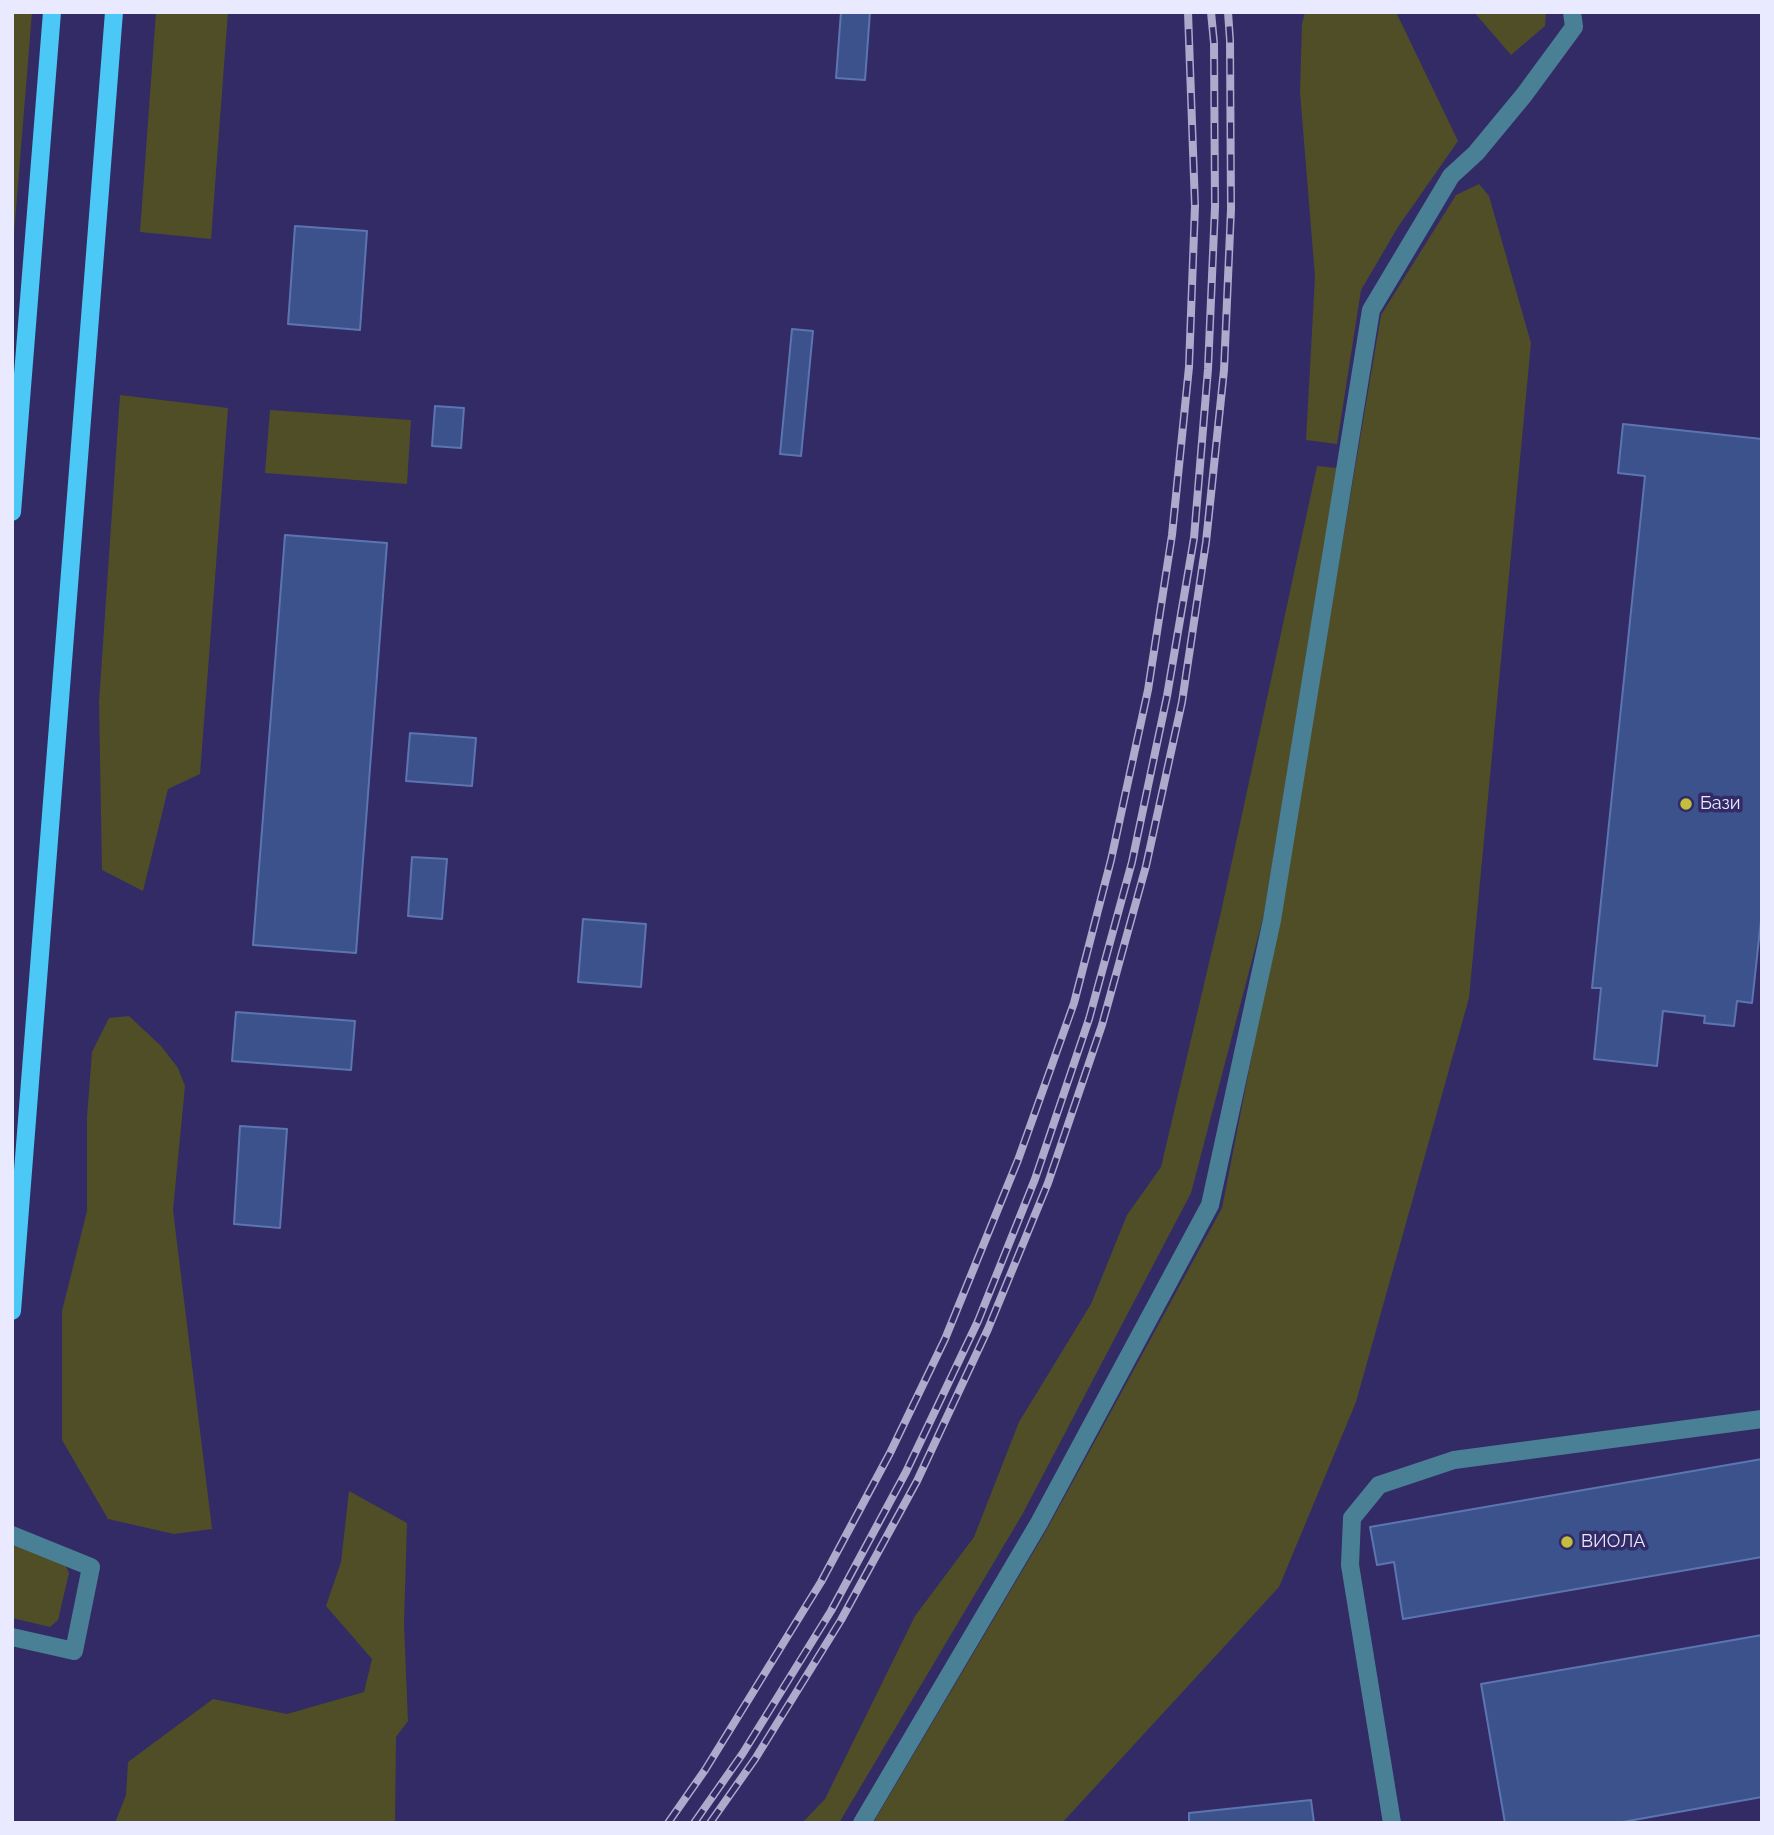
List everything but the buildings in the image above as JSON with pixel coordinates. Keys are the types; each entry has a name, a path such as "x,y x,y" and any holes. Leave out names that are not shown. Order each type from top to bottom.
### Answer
{"main road":[{"path":"12,512 52,12"},
{"path":"12,1311 114,12"}],"street":[{"path":"862,1823 1039,1522 1210,1205 1272,920 1371,310 1451,176 1476,153 1524,95 1574,27 1572,12"},
{"path":"1392,1823 1350,1565 1352,1518 1378,1485 1454,1460 1762,1419"},
{"path":"12,1535 91,1567 74,1651 12,1637"}],"shaded area":[{"path":"12,12 32,12 12,259"},
{"path":"156,12 228,12 211,239 140,232"},
{"path":"1305,12 1396,12 1458,141 1398,227 1361,290 1337,444 1306,440 1315,277 1300,92 1302,24"},
{"path":"1474,12 1546,12 1545,26 1511,55"},
{"path":"1479,184 1489,196 1531,343 1469,998 1356,1402 1279,1587 1062,1823 873,1823 1047,1529 1222,1208 1278,922 1381,315 1456,195"},
{"path":"120,395 228,408 200,774 168,789 143,891 102,870 99,702"},
{"path":"270,410 411,420 407,484 265,473"},
{"path":"1317,466 1337,468 1264,914 1191,1193 1022,1515 839,1823 802,1823 825,1799 915,1616 974,1537 1019,1422 1091,1304 1127,1215 1161,1167 1221,912"},
{"path":"129,1016 161,1046 178,1068 185,1086 173,1210 212,1529 174,1534 108,1519 62,1440 62,1311 87,1211 87,1117 92,1052 109,1018"},
{"path":"349,1491 407,1523 404,1624 408,1721 396,1737 395,1823 115,1823 126,1795 128,1762 213,1699 287,1714 364,1692 372,1659 326,1606 341,1562"},
{"path":"12,1545 63,1560 69,1573 58,1620 50,1627 12,1618"}],"railway":[{"path":"668,1823 705,1770 821,1582 890,1453 945,1339 1018,1160 1074,1003 1111,860 1148,690 1172,535 1189,367 1195,206 1188,12"},
{"path":"694,1823 743,1753 831,1611 906,1472 978,1321 1035,1179 1089,1019 1132,862 1167,696 1194,538 1208,369 1215,207 1214,43 1211,12"},
{"path":"710,1823 755,1759 841,1620 917,1481 988,1329 1048,1183 1102,1025 1146,866 1182,702 1206,542 1224,370 1231,209 1228,12"}],"place":[{"name":"Бази","path":"1686,804"},
{"name":"ВИОЛА","path":"1567,1542"}]}
